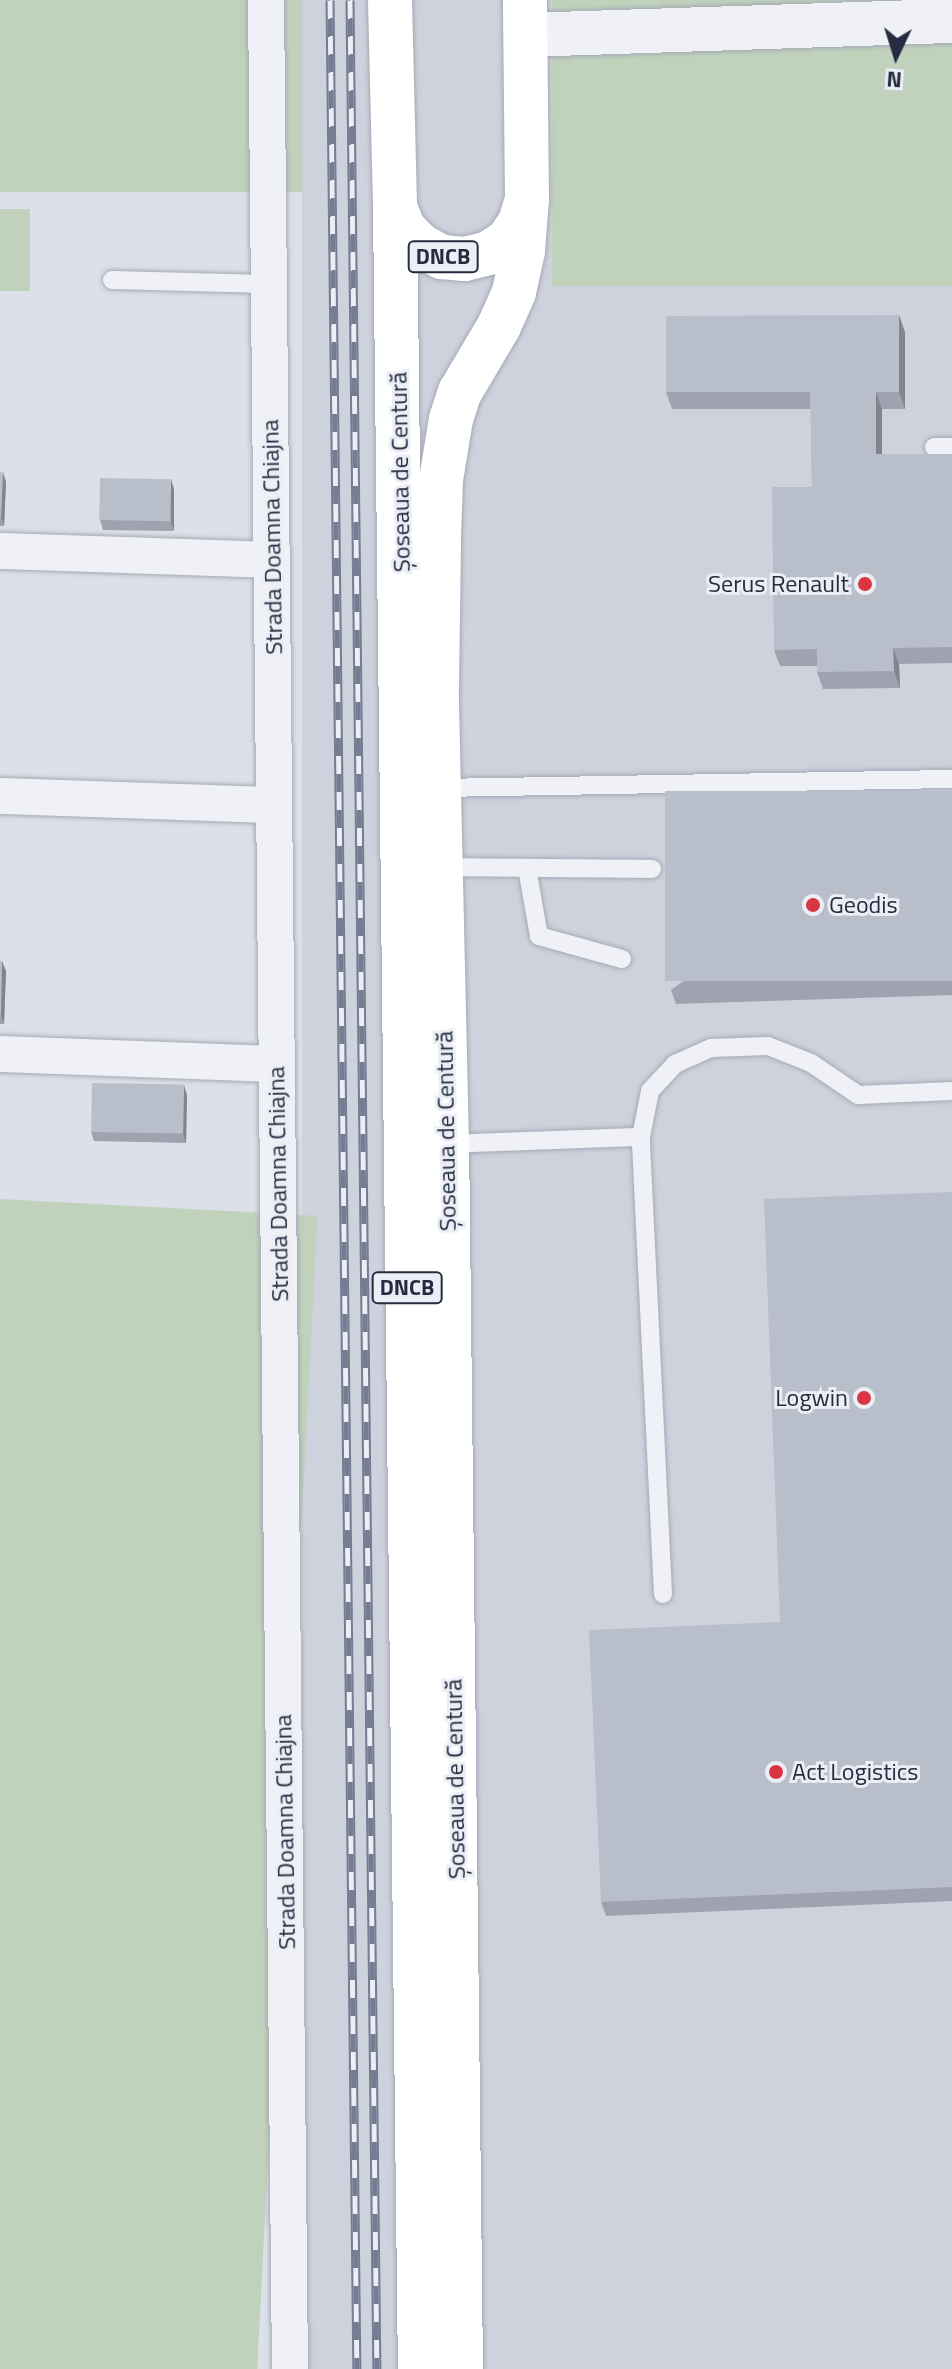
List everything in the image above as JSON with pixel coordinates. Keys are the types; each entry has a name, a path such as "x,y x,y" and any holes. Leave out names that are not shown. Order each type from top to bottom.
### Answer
{"main road":[{"name":"DNCB","path":"390,0 395,207 404,229 421,246 442,257 465,259 489,253 508,240 520,222 527,199 526,18"},
{"name":"Șoseaua de Centură","path":"461,2369 447,1144 437,657 444,452 460,392 499,326 517,284 525,240 527,199"},
{"name":"Șoseaua de Centură","path":"395,207 420,2369"}],"street":[{"name":"Strada Doamna Chiajna","path":"266,0 290,2369"},
{"path":"526,18 952,21"},
{"path":"0,551 272,560"},
{"path":"0,796 274,805"},
{"path":"0,1054 277,1064"}],"lane":[{"path":"112,280 269,284"},
{"path":"439,788 952,779"},
{"path":"441,867 652,869"},
{"path":"527,868 539,936 622,959"},
{"path":"663,1594 641,1137 650,1091 675,1064 711,1048 768,1046 811,1063 858,1095 952,1091"},
{"path":"447,1144 641,1137"}],"shaded area":[{"path":"302,0 952,0 952,2369 302,2369"}],"green space":[{"path":"0,0 302,0 302,192 0,192"},
{"path":"552,0 952,0 952,286 552,286"},
{"path":"0,209 30,209 30,291 0,291"},
{"path":"0,1199 318,1216 257,2369 0,2369"}],"building":[{"path":"899,315 899,392 876,392 876,454 952,454 952,647 893,648 894,671 817,672 817,649 774,650 772,487 812,487 810,392 666,392 666,316"},
{"path":"0,472 3,472 1,517 0,517"},
{"path":"100,478 171,479 170,521 99,520"},
{"name":"Geodis","path":"665,791 952,791 952,981 665,981"},
{"path":"2,961 1,1015 0,1015"},
{"path":"92,1083 184,1085 183,1134 91,1132"},
{"path":"952,1192 952,1887 601,1902 589,1630 780,1622 764,1199"}],"railway":[{"path":"330,0 357,2369"},
{"path":"350,0 377,2369"}],"place":[{"name":"Serus Renault","path":"865,584"},
{"name":"Geodis","path":"813,905"},
{"name":"Logwin","path":"864,1398"},
{"name":"Act Logistics","path":"776,1772"}]}
